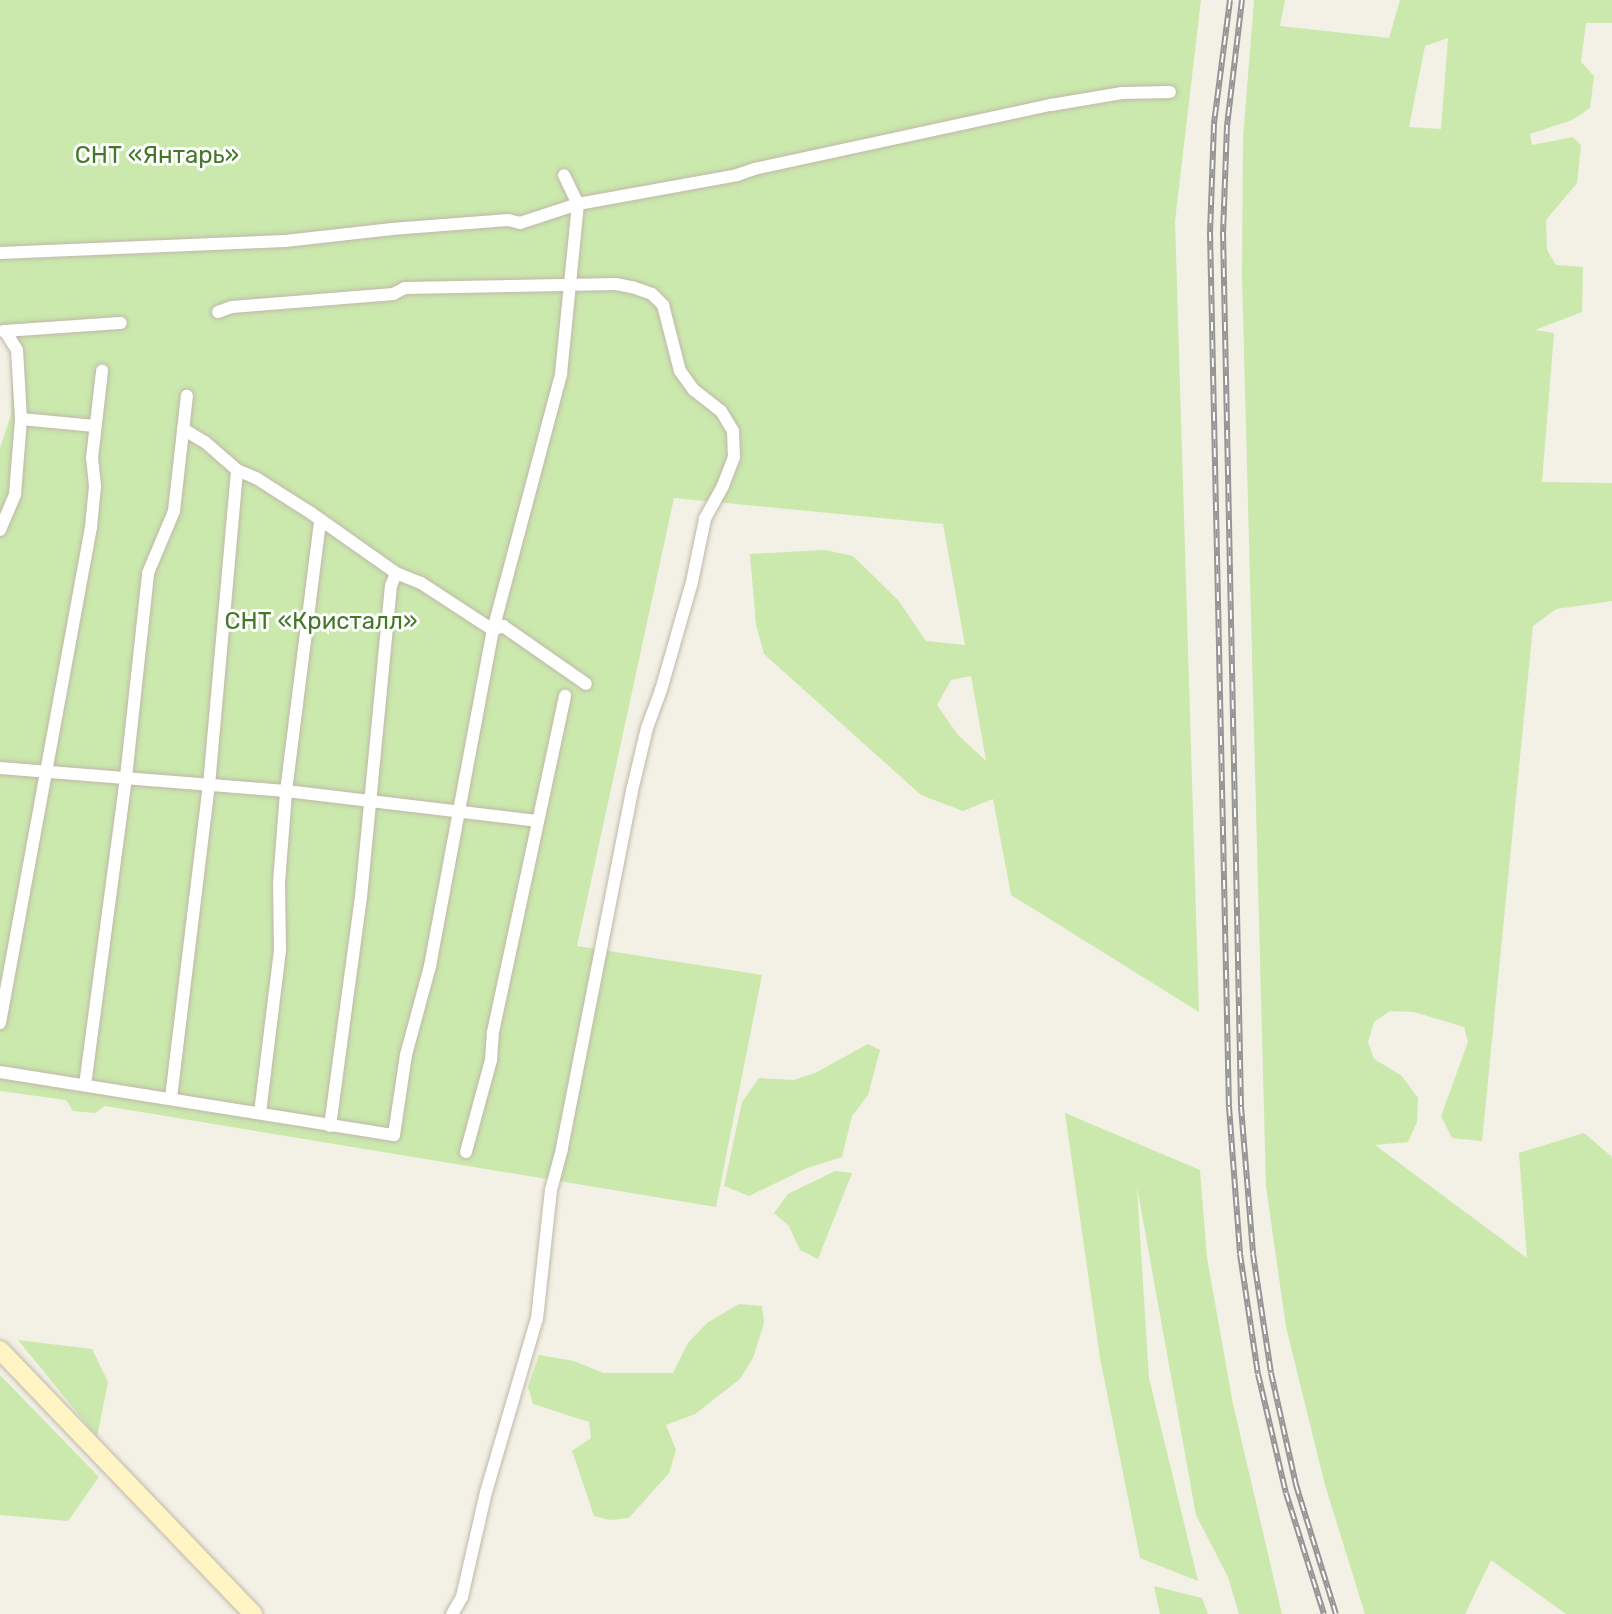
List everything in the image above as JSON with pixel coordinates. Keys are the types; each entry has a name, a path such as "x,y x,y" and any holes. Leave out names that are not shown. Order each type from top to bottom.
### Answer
{"main road":[{"path":"0,1350 253,1614"}],"street":[{"path":"0,253 285,241 508,220 520,223 578,204 737,175 1051,105 1122,93 1170,92"},
{"path":"0,1072 394,1135 406,1055 430,966 493,630 561,374 578,204 564,175"},
{"path":"218,312 232,307 393,294 405,288 571,288 616,284 652,294 663,305 680,371 694,390 726,418 733,431 734,457 705,519 692,582 647,728 562,1149 551,1190 537,1318 486,1492 462,1597 452,1614"},
{"path":"2,331 121,323"},
{"path":"0,530 15,494 21,419 17,350 2,331"},
{"path":"0,1023 91,527 95,426 102,371"},
{"path":"85,1085 126,777 148,573 174,511 187,396"},
{"path":"21,419 95,426"},
{"path":"183,429 205,442 237,470 267,485 396,573 421,583 493,630"},
{"path":"171,1098 209,785 237,470"},
{"path":"260,1113 280,951 279,883 286,791 320,523"},
{"path":"330,1126 361,897 391,586 396,573"},
{"path":"493,630 503,626 586,684"},
{"path":"466,1152 491,1060 493,1032 565,696"},
{"path":"0,768 286,791 461,809 537,821"}],"green space":[{"name":"СНТ «Кристалл»","path":"0,0 1201,0 1175,221 1199,1012 1011,895 993,799 963,811 921,795 764,654 756,625 750,554 825,550 853,556 898,600 926,641 965,645 943,524 674,498 577,946 762,975 716,1207 105,1106 95,1113 73,1111 66,1100 0,1091 0,448 11,415 12,354 21,326 0,327","holes":["971,676 986,760 958,735 937,705 951,680"]},
{"path":"1254,0 1285,0 1280,26 1389,38 1400,0 1612,0 1612,23 1586,23 1581,62 1594,76 1590,108 1572,120 1530,134 1532,145 1573,137 1581,145 1577,183 1546,220 1547,250 1556,265 1583,267 1582,312 1535,330 1554,333 1542,482 1612,483 1612,601 1556,609 1533,626 1482,1141 1452,1138 1441,1116 1468,1042 1464,1027 1414,1012 1390,1011 1374,1022 1368,1042 1374,1059 1402,1076 1418,1098 1417,1122 1408,1142 1375,1145 1527,1258 1519,1153 1584,1133 1612,1157 1612,1614 1566,1614 1491,1560 1465,1614 1365,1614 1325,1485 1286,1327 1266,1186 1242,276 1243,139","holes":["1448,38 1441,129 1409,127 1425,46"]},
{"path":"868,1044 880,1050 868,1095 852,1116 842,1157 807,1168 749,1196 724,1186 742,1102 759,1078 793,1080 815,1073"},
{"path":"1065,1113 1200,1170 1207,1258 1233,1404 1282,1614 1239,1614 1228,1577 1196,1515 1137,1187 1149,1378 1198,1581 1140,1558 1100,1358"},
{"path":"835,1171 852,1173 818,1259 800,1250 789,1226 774,1213 788,1194"},
{"path":"739,1304 762,1306 764,1323 753,1358 740,1379 695,1414 666,1425 676,1450 669,1473 629,1518 610,1520 594,1516 572,1451 591,1438 589,1422 533,1404 528,1387 539,1355 574,1361 603,1373 673,1373 688,1343 707,1323"},
{"path":"18,1340 92,1349 108,1382 97,1437"},
{"path":"0,1375 99,1477 68,1521 0,1515"},
{"path":"1154,1586 1202,1598 1208,1614 1160,1614"}],"railway":[{"path":"1230,0 1214,124 1210,232 1229,1107 1240,1254 1258,1374 1286,1493 1324,1614"},
{"path":"1242,0 1227,125 1223,232 1241,1107 1253,1254 1271,1373 1296,1485 1336,1614"}],"park label":[{"name":"СНТ «Янтарь»","path":"157,156"}]}
